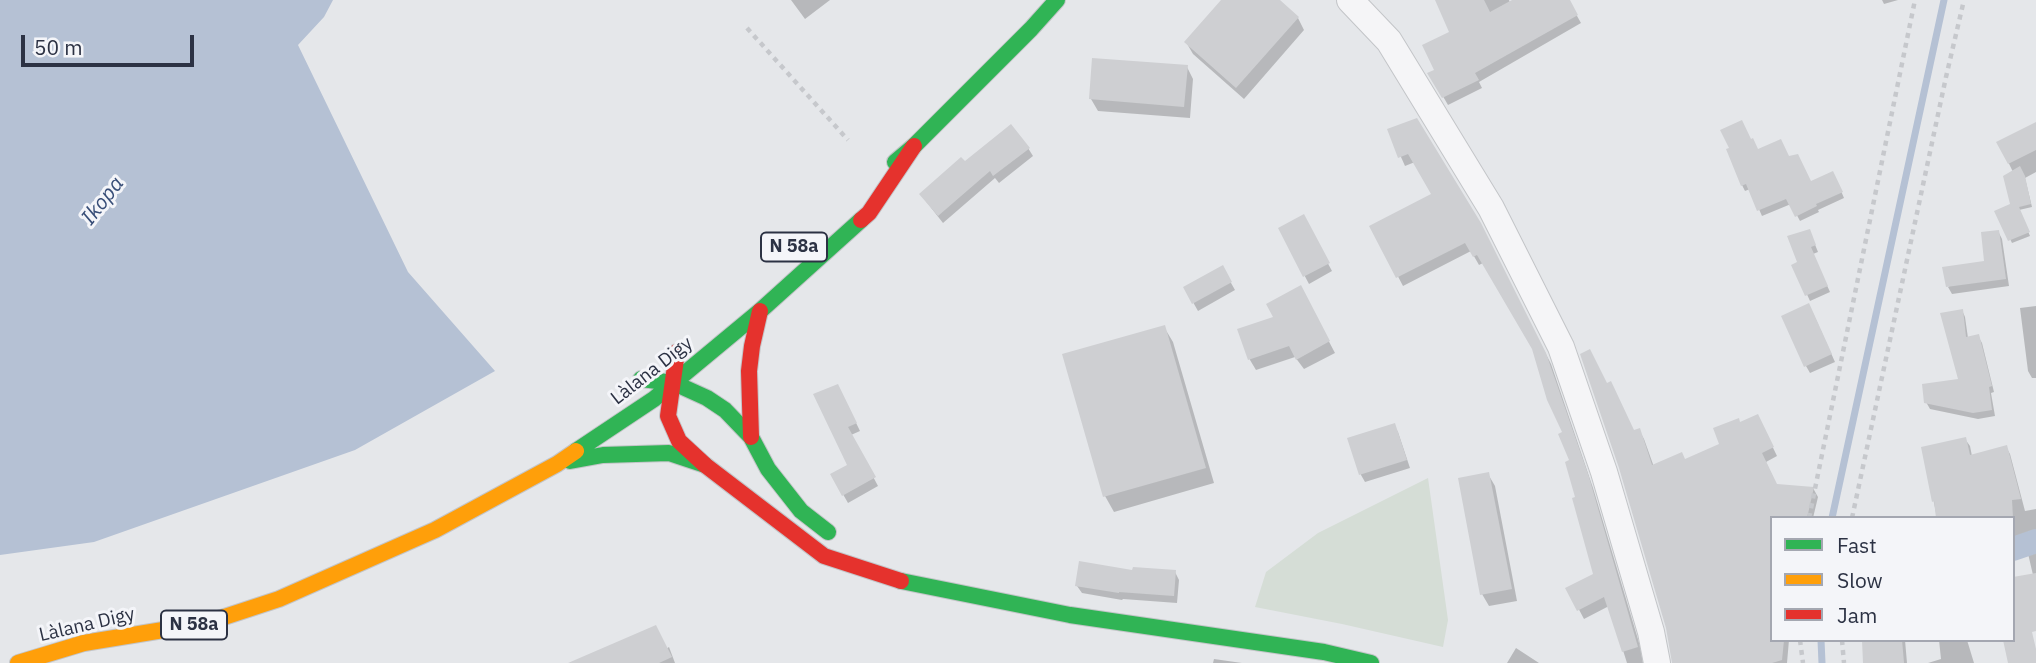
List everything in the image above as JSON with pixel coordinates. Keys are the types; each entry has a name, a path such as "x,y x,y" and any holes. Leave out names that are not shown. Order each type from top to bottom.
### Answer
{"main road":[{"name":"Làlana Digy","path":"873,180 914,146 1057,0"},
{"name":"Làlana Digy","path":"18,663 84,643 206,623 279,598 435,530 558,464 654,399 760,311 869,213 914,146"},
{"path":"751,437 749,371 760,311"},
{"name":"Làlana Digy","path":"682,347 674,383 635,383 682,347"},
{"path":"859,566 835,537 802,511 768,469 751,437 725,410 707,398 674,383 668,416 679,441 705,465 824,556 905,582 1070,615 1324,652 1371,663"},
{"path":"558,464 603,454 660,452 705,465"},
{"name":"Làlana Digy","path":"364,562 424,517"}],"street":[{"path":"1350,0 1389,41 1491,208 1561,347 1604,472 1651,632 1657,663"}],"path":[{"path":"1809,516 1915,0"},
{"path":"1852,516 1964,0"},
{"path":"747,28 848,140"},
{"path":"1801,642 1803,663"},
{"path":"1842,642 1843,663"}],"shaded area":[{"path":"1428,478 1448,620 1443,647 1255,607 1266,572 1318,533"}],"water":[{"name":"Ikopa","path":"0,0 333,0 324,17 298,45 408,272 495,371 355,450 94,542 0,555"}],"building":[{"path":"1221,0 1280,0 1299,17 1236,88 1184,42"},
{"path":"1435,0 1484,0 1490,12 1512,0 1570,0 1578,15 1475,73 1479,80 1442,98 1427,73 1434,70 1422,45 1449,32"},
{"path":"1092,58 1188,65 1184,107 1089,99"},
{"path":"1417,118 1481,223 1546,353 1589,477 1638,647 1622,652 1604,597 1577,611 1565,588 1593,574 1572,498 1575,497 1565,462 1569,460 1558,434 1562,432 1547,400 1532,349 1477,255 1473,257 1465,243 1396,278 1369,226 1431,194 1408,154 1398,158 1387,129"},
{"path":"1742,120 1758,149 1781,139 1789,156 1798,154 1811,181 1833,171 1843,192 1795,217 1786,199 1757,211 1746,184 1741,186 1726,149 1729,148 1720,130"},
{"path":"2036,122 2036,150 2008,164 1996,142"},
{"path":"1011,124 1030,148 993,176 990,171 938,216 919,194 961,157 965,161"},
{"path":"2020,166 2031,204 2019,207 2030,232 2008,241 1994,211 2010,204 2003,176"},
{"path":"1304,214 1330,263 1303,277 1278,228"},
{"path":"1810,229 1816,245 1811,247 1828,286 1805,296 1791,265 1797,262 1787,236"},
{"path":"1999,230 2006,279 1946,287 1942,267 1984,261 1981,232"},
{"path":"1223,265 1232,282 1192,304 1183,287"},
{"path":"1301,285 1330,341 1296,360 1289,346 1248,360 1237,329 1273,317 1266,304"},
{"path":"1809,303 1832,354 1804,367 1781,316"},
{"path":"1963,309 1966,337 1979,334 1992,386 1989,387 1992,410 1973,413 1924,403 1922,384 1958,379 1940,313"},
{"path":"1165,325 1206,468 1103,497 1062,354"},
{"path":"1590,349 1607,383 1611,381 1634,430 1640,428 1652,465 1682,452 1685,459 1719,444 1713,428 1739,418 1740,422 1758,414 1774,447 1762,453 1777,484 1814,487 1807,516 1770,516 1770,642 1784,642 1782,660 1772,663 1672,663 1666,628 1619,468 1580,354"},
{"path":"838,384 857,423 848,427 876,477 842,496 830,474 847,465 813,394"},
{"path":"1395,423 1407,460 1359,475 1347,438"},
{"path":"1966,437 1970,455 2007,445 2021,499 2012,500 2013,516 1936,516 1921,447"},
{"path":"1489,472 1512,589 1480,595 1458,478"},
{"path":"1079,561 1132,570 1133,567 1176,570 1174,596 1119,593 1075,586"},
{"path":"2036,573 2036,631 2032,632 2036,663 2008,663 2003,642 2015,642 2015,577"},
{"path":"656,625 672,657 659,663 568,663"},
{"path":"1862,642 1902,642 1904,663 1863,663"}],"waterway":[{"path":"1832,516 1944,0"},
{"path":"2015,548 2036,541"},
{"path":"1821,642 1822,663"}],"traffic: fast":[{"path":"895,162 914,146 1057,0"},
{"path":"576,451 654,399 760,311 861,220"},
{"path":"641,379 674,383 707,398 725,410 751,437 768,469 801,511 828,532"},
{"path":"570,461 603,455 669,453 705,465"},
{"path":"901,581 1070,615 1324,652 1371,663"}],"traffic: slow":[{"path":"18,663 84,643 206,623 279,599 435,530 576,451"}],"traffic: jam":[{"path":"861,220 869,213 914,146"},
{"path":"751,437 749,371 760,311"},
{"path":"677,352 668,416 679,441 705,465 824,556 901,581"}]}
